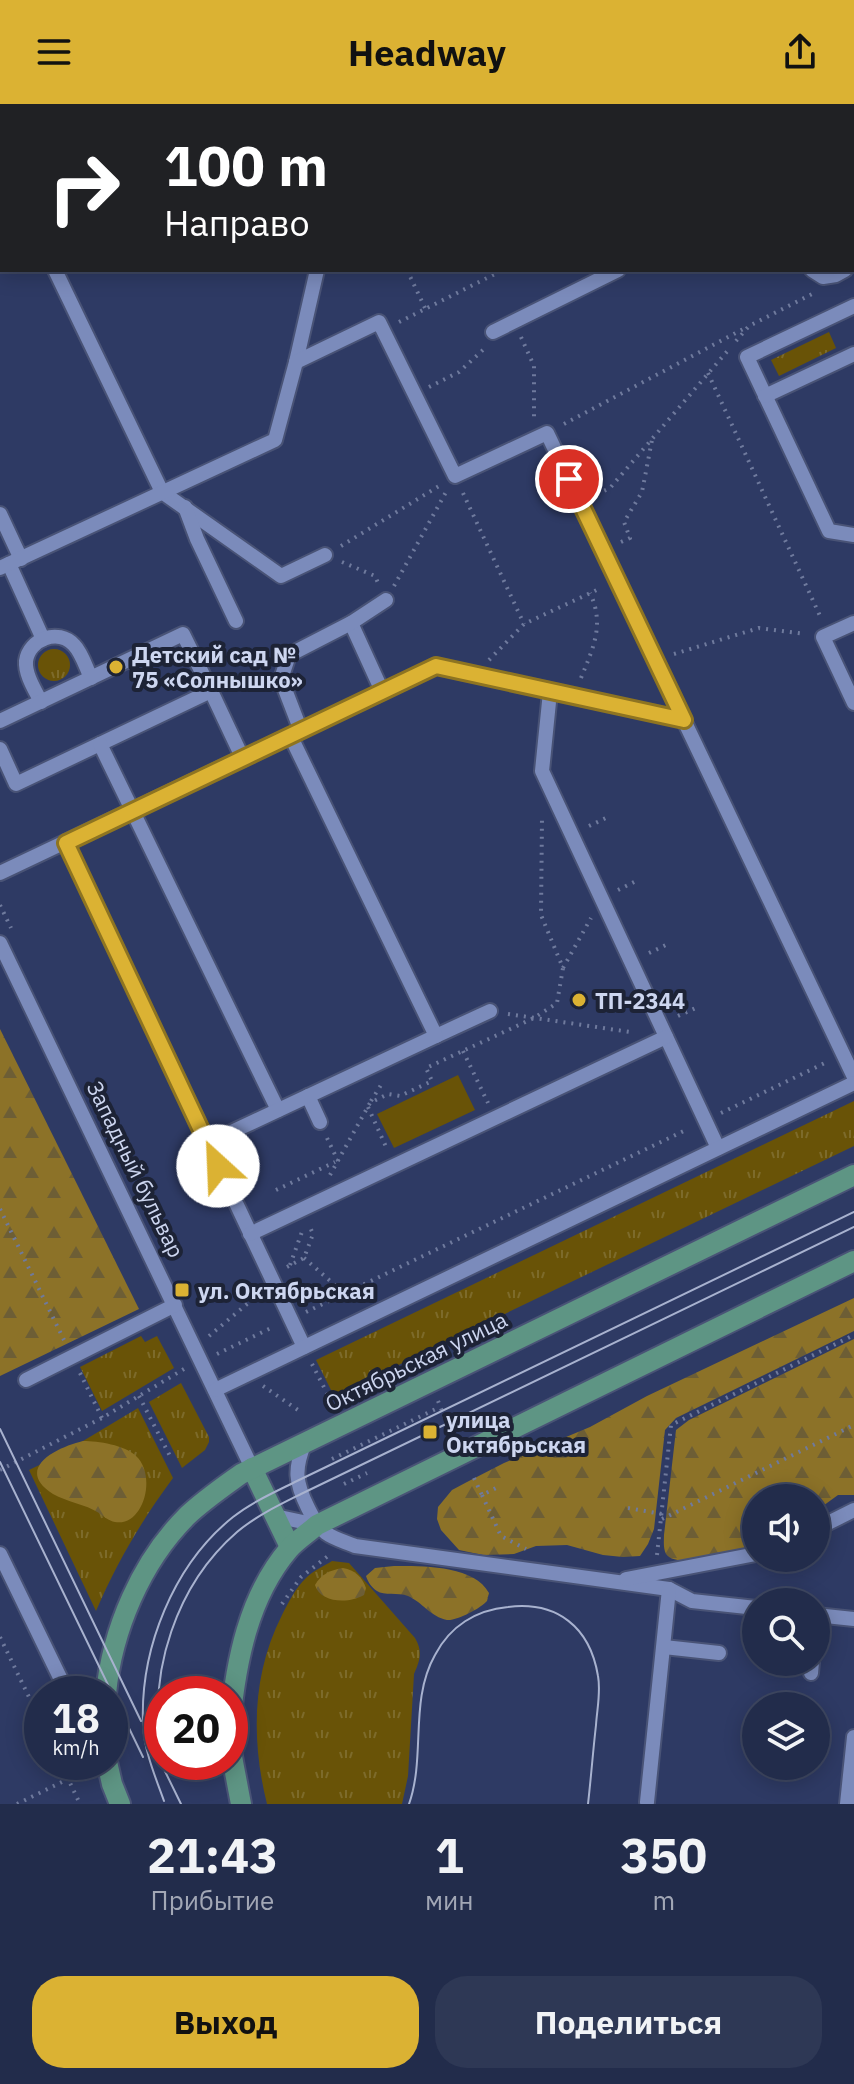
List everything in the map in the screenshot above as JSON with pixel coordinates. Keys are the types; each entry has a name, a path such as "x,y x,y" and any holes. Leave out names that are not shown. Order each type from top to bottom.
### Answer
{"main road":[{"name":"Октябрьская улица","path":"108,1676 120,1629 145,1571 186,1517 214,1493 252,1468 854,1175"},
{"path":"235,1676 258,1597 290,1547 317,1525 854,1261"},
{"name":"Западный бульвар","path":"252,1468 290,1547"},
{"path":"111,1780 120,1804"},
{"path":"236,1780 241,1804"}],"street":[{"path":"56,272 162,492 281,576 325,555"},
{"path":"10,564 275,440 317,272"},
{"path":"493,332 614,272"},
{"path":"815,272 823,277 841,272"},
{"path":"852,311 747,357 829,531 854,535"},
{"path":"215,1390 854,1080 603,550 541,436 455,476 379,322 296,362"},
{"path":"765,396 854,354"},
{"path":"185,507 236,621"},
{"path":"0,514 10,564 43,639"},
{"path":"386,600 351,623 289,655 281,679 296,734 436,1036"},
{"path":"351,623 382,691"},
{"path":"854,623 826,636 854,703"},
{"path":"0,721 183,634 243,759"},
{"path":"41,702 26,663 33,646 43,639 58,637 74,644 91,678"},
{"path":"0,873 436,666 684,720"},
{"path":"0,749 16,784 211,691"},
{"path":"550,692 542,771 718,1148"},
{"path":"100,744 278,1110"},
{"path":"66,843 304,1347"},
{"name":"Западный бульвар","path":"0,943 252,1468"},
{"path":"208,1143 490,1011"},
{"path":"250,1234 666,1037"},
{"path":"308,1096 320,1122"},
{"path":"26,1380 175,1305"},
{"path":"305,1442 298,1459 297,1481 301,1494 317,1525 329,1535 351,1544 669,1589 692,1601 742,1606"},
{"path":"830,1522 854,1510"},
{"path":"275,1516 317,1525"},
{"path":"0,1554 59,1676"},
{"path":"614,1581 742,1557"},
{"path":"647,1802 669,1589"},
{"path":"830,1616 854,1619"},
{"path":"664,1647 719,1653"},
{"path":"847,1804 854,1737"}],"path":[{"path":"408,272 425,309"},
{"path":"382,330 499,272"},
{"path":"517,328 534,366 541,436 827,287"},
{"path":"610,488 749,326"},
{"path":"414,395 459,372 486,347"},
{"path":"708,373 826,636"},
{"path":"603,550 630,538 624,522 642,492 653,438"},
{"path":"325,555 455,476"},
{"path":"386,600 455,476"},
{"path":"455,476 524,624"},
{"path":"325,555 375,576 386,600"},
{"path":"474,674 524,624 617,580"},
{"path":"573,697 597,637 598,609 590,593"},
{"path":"656,660 759,628 826,636"},
{"path":"542,819 541,915 563,968"},
{"path":"276,1190 338,1161 370,1103 388,1094 400,1096 433,1083 426,1068 534,1018 557,1003 563,968 591,918 607,910"},
{"path":"490,1011 666,1037"},
{"path":"463,1051 494,1117"},
{"path":"217,1354 843,1054"},
{"path":"368,1107 394,1165"},
{"path":"320,1122 338,1161"},
{"path":"0,1209 102,1418"},
{"path":"209,1336 272,1279 304,1258 313,1234 306,1219 290,1265"},
{"path":"304,1258 344,1293"},
{"path":"655,1574 671,1425 854,1335"},
{"path":"304,1347 328,1395"},
{"path":"0,1470 102,1418 184,1369"},
{"path":"139,1396 171,1458"},
{"path":"332,1459 439,1404 452,1432"},
{"path":"628,1508 661,1516 854,1425"},
{"path":"474,1478 501,1536 527,1549"},
{"path":"482,1495 498,1487"},
{"path":"278,1613 301,1577 323,1559 351,1544"},
{"path":"0,1637 24,1687"},
{"path":"17,1804 66,1780"},
{"path":"68,1780 80,1804"}],"green space":[{"path":"829,332 836,348 779,376 771,360"},
{"path":"54,649 65,654 70,665 65,676 54,681 43,676 38,665 43,654"},
{"path":"0,1029 139,1309 0,1376"},
{"path":"458,1075 475,1110 394,1148 377,1114"},
{"path":"854,1101 854,1146 334,1396 316,1360"},
{"path":"854,1298 854,1331 676,1418 665,1430 654,1529 640,1556 603,1555 567,1545 536,1546 514,1554 483,1555 459,1550 441,1530 437,1519 438,1507 452,1490 504,1463 590,1427 647,1396"},
{"path":"141,1336 145,1342 157,1336 174,1368 102,1411 80,1367"},
{"path":"854,1339 854,1495 838,1495 830,1501 830,1484 742,1484 742,1554 692,1561 666,1554 664,1535 676,1430 689,1420"},
{"path":"181,1383 209,1437 205,1450 182,1468 149,1402"},
{"path":"138,1408 173,1478 131,1542 96,1611 29,1470"},
{"path":"83,1441 118,1446 136,1456 142,1464 146,1475 144,1498 140,1508 125,1521 113,1521 53,1494 37,1476 38,1467 44,1460 62,1448"},
{"path":"332,1561 349,1563 415,1638 419,1648 414,1674 408,1776 402,1804 267,1804 257,1732 257,1708 265,1660 272,1637 296,1590 309,1575"},
{"path":"432,1567 460,1572 482,1584 489,1593 487,1601 462,1616 451,1620 441,1618 408,1596 380,1592 371,1586 366,1576 375,1568"},
{"path":"343,1568 360,1577 366,1588 364,1595 351,1600 336,1600 318,1591 315,1585 320,1578 330,1571"}],"tram line":[{"path":"164,1801 150,1763 143,1724 147,1667 154,1638 164,1610 193,1559 233,1517 280,1489 854,1212"},
{"path":"161,1676 171,1631 183,1603 216,1553 244,1526 301,1494 854,1227"},
{"path":"0,1429 141,1721"},
{"path":"0,1462 143,1757"},
{"path":"409,1804 417,1767 422,1691 435,1655 448,1636 465,1621 496,1609 526,1606 542,1608 568,1621 579,1631 594,1659 599,1694 588,1804"},
{"path":"169,1780 181,1804"}],"place":[{"name":"Детский сад № 75 «Солнышко»","path":"116,667"},
{"name":"ТП-2344","path":"579,1000"},
{"name":"ул. Октябрьская","path":"182,1290"},
{"name":"улица Октябрьская","path":"430,1432"}],"route":[{"path":"218,1166 66,843 436,666 684,720 569,479"}]}
